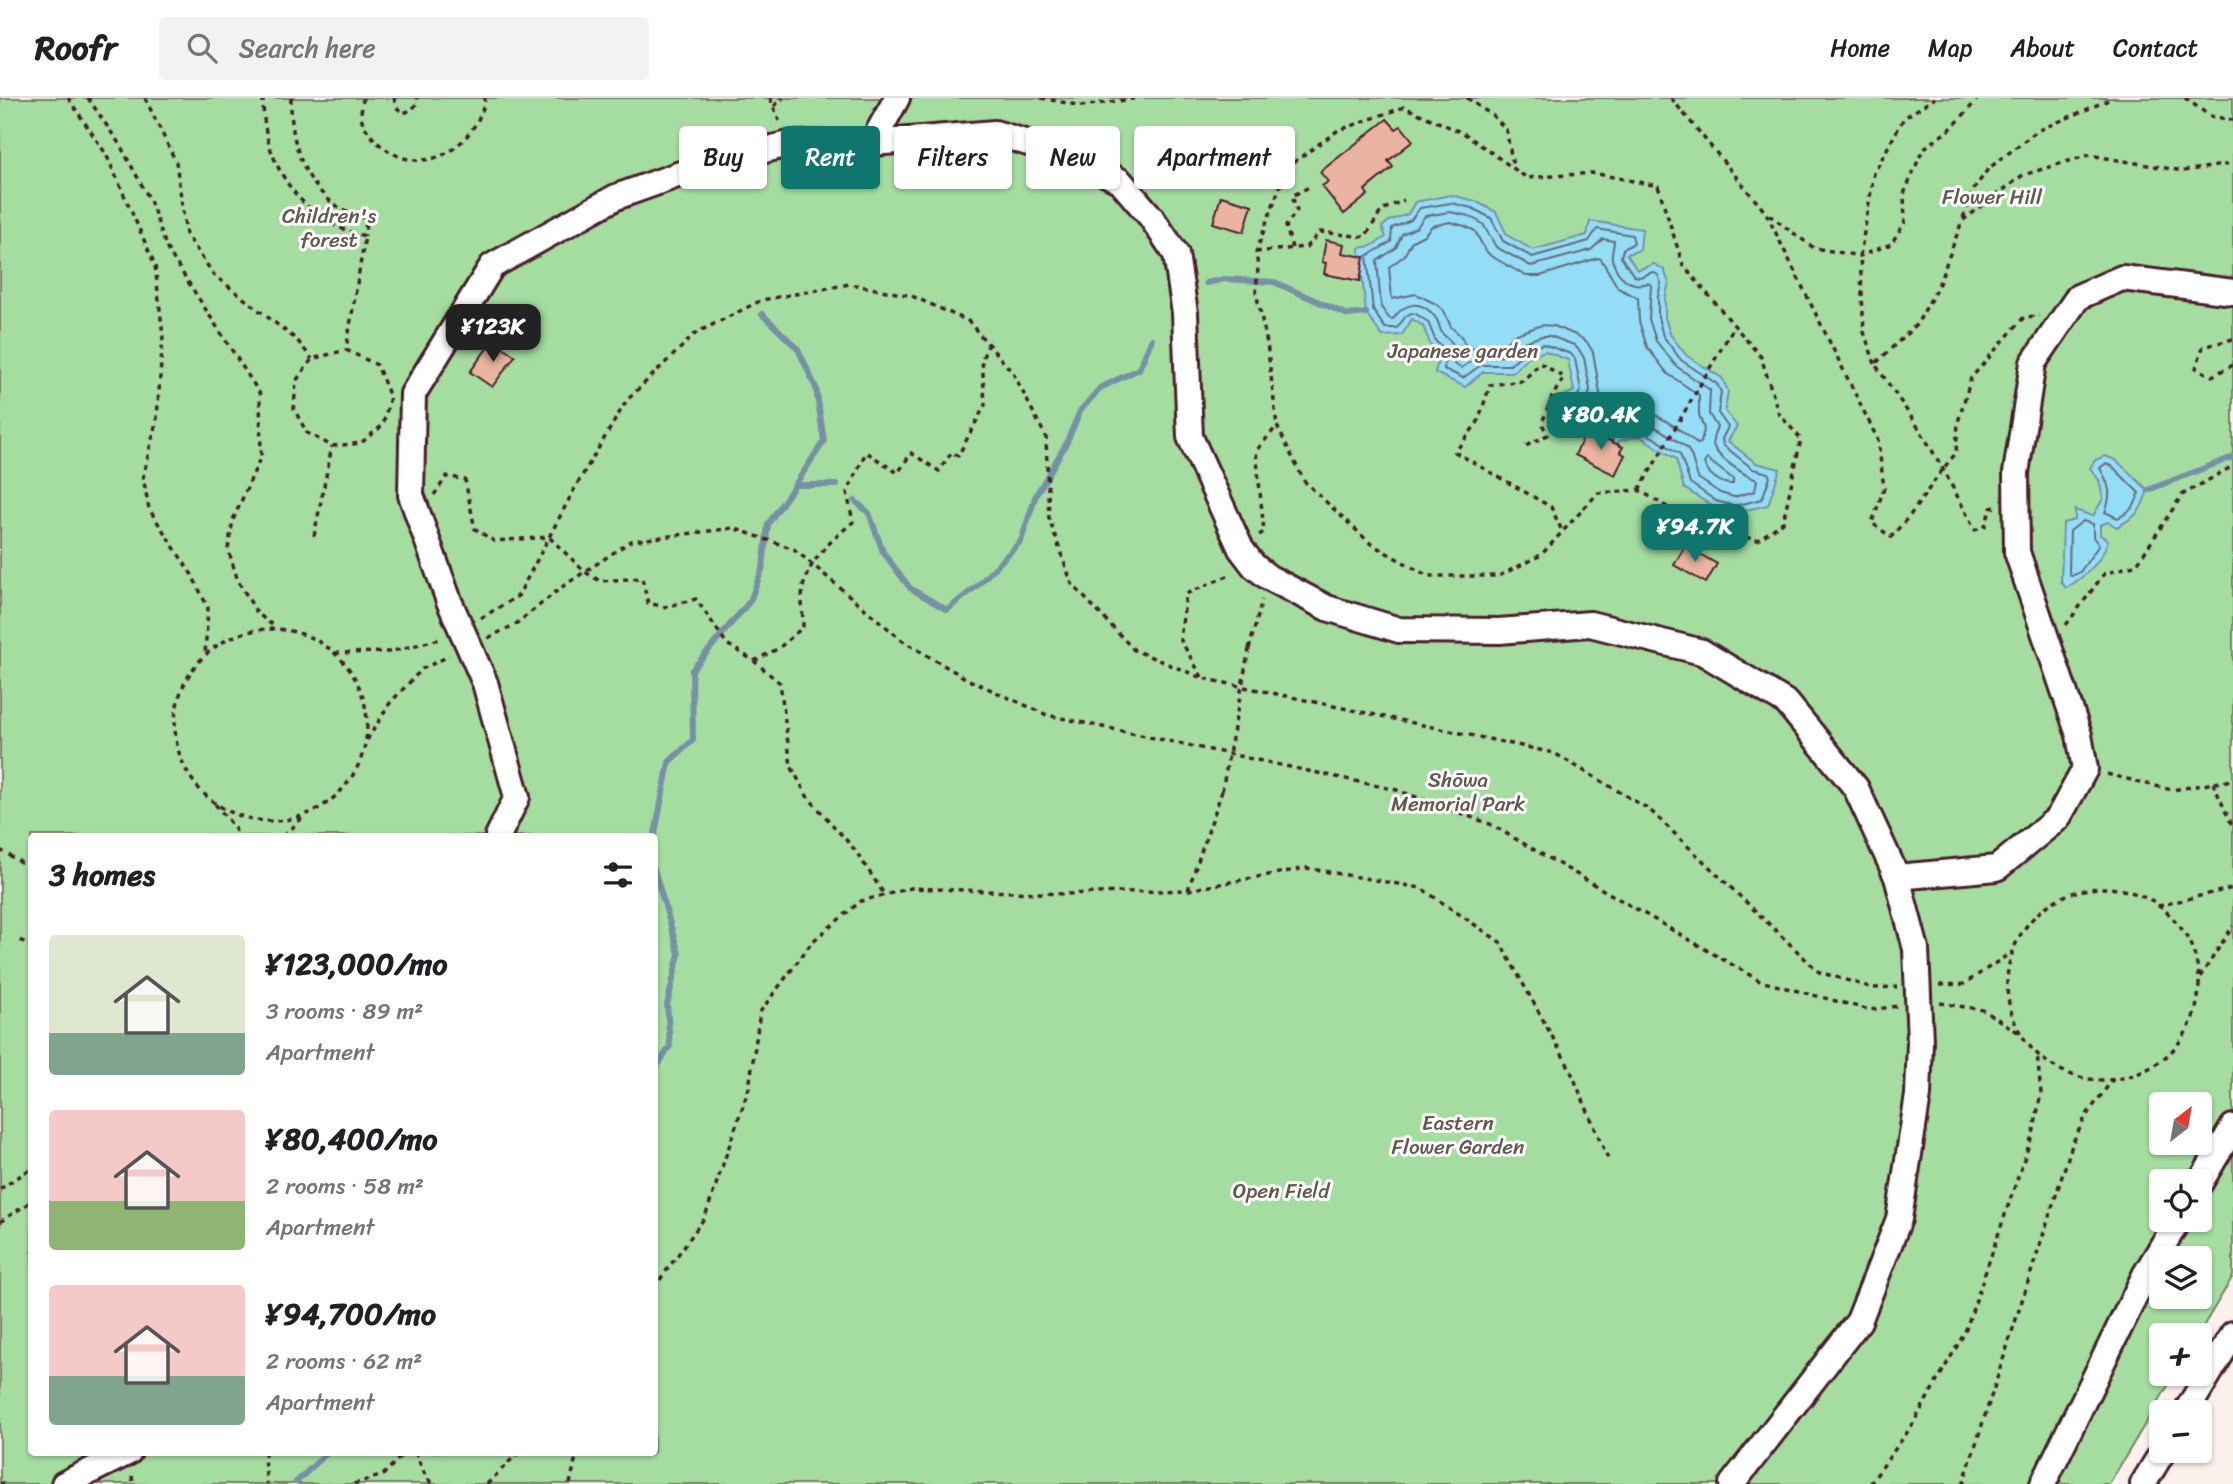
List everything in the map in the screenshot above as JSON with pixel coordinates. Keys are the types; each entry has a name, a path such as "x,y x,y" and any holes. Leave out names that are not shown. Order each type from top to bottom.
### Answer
{"street":[{"path":"880,129 897,98"},
{"path":"880,142 995,133 1071,156 1119,181 1151,217 1176,254 1185,313 1190,437 1254,564 1327,608 1399,630 1500,631 1590,624 1702,652 1787,703 1856,788 1897,877 1916,949 1920,1041 1918,1095 1899,1219 1858,1321 1732,1484"},
{"path":"499,833 517,796 485,683 449,601 411,495 413,394 492,266 616,197 711,163 781,146"},
{"path":"1897,877 1997,867 2058,818 2085,769 2079,735 2017,552 2016,474 2032,363 2078,297 2122,278 2233,292"},
{"path":"2208,1169 2233,1127"},
{"path":"2043,1484 2145,1275 2171,1232"},
{"path":"2195,1400 2226,1361 2233,1334"},
{"path":"64,1484 121,1456"},
{"path":"2143,1484 2155,1463"}],"path":[{"path":"68,98 106,155 155,265 163,336 157,418 143,477 149,509 192,575 208,608 205,655"},
{"path":"88,98 120,145 150,200 167,249 260,394 261,456 233,520 228,549 238,581 257,613 277,629"},
{"path":"145,98 176,162 186,234 214,275 297,340 312,359"},
{"path":"363,98 361,117 371,136 387,151 405,159 428,160 446,155 462,142 475,125 485,98"},
{"path":"394,98 396,107 403,113 412,110 417,98"},
{"path":"774,106 783,98"},
{"path":"1041,98 1082,106 1139,98"},
{"path":"1467,98 1506,129 1514,168"},
{"path":"1671,98 1766,213 1878,440 1884,488 1871,523 1891,537 1956,453 1958,422 1971,378 2024,317 2068,312"},
{"path":"1935,98 1904,118 1874,173 1860,256 1864,331 1875,364 1920,429 1975,530 1984,526 1991,508 2016,504"},
{"path":"1766,213 1814,248 1860,256 1891,244 1905,222 1904,194 1923,149 1953,127 1976,98"},
{"path":"1875,364 1917,324 1938,286 1974,189 1988,169 2037,131 2113,98"},
{"path":"2186,98 2210,116 2233,120"},
{"path":"262,99 264,130 272,156 296,196 313,212 336,226 365,236"},
{"path":"298,99 291,99 292,129 297,150 311,181 340,208 366,219 346,350"},
{"path":"1404,107 1465,134 1527,178 1593,173 1658,186 1683,265 1761,357 1779,414 1801,439 1783,522 1758,540 1700,527 1639,490 1598,493 1541,555 1499,576 1428,576 1371,544 1304,481 1277,426 1267,342 1256,292 1256,252 1287,167 1336,131 1404,107"},
{"path":"1962,221 2023,175 2089,155 2183,171 2232,164"},
{"path":"1292,248 1286,226 1297,210 1292,196 1311,186"},
{"path":"1256,252 1306,247 1320,232 1365,237 1382,210 1404,200"},
{"path":"473,623 518,596 576,486 627,400 696,333 762,300 850,284 912,296 968,321 1013,373 1046,438 1049,519 1072,584 1134,650 1202,678 1554,753 1650,810 1819,972 1873,988 1899,987"},
{"path":"1639,490 1735,326"},
{"path":"2233,339 2203,347 2196,368 2212,376 2233,365"},
{"path":"754,661 779,648 803,627 803,587 812,564 832,540 853,522 847,492 866,452 898,474 911,453 939,471 951,452 958,456 985,405 982,359 988,344"},
{"path":"346,350 377,365 390,397 383,425 361,443 332,446 307,433 294,409 296,381 312,359 346,350"},
{"path":"1526,446 1547,435 1542,423 1552,397 1564,377 1541,363 1523,381 1490,385 1478,422 1455,452 1551,507 1562,531"},
{"path":"1188,890 1222,790 1249,649 1254,564 1264,532 1256,451 1277,426"},
{"path":"314,536 332,446"},
{"path":"2050,647 2104,573 2137,564 2182,495 2233,466"},
{"path":"411,495 434,495 447,476 465,480 475,529 494,541 549,537 585,572 600,581 642,578 648,603 665,607 696,599 727,644 754,661 780,683 791,766 807,796 855,850 885,895"},
{"path":"480,641 516,624 562,587 631,541 733,528 794,549 903,641 967,679 1047,715 1397,790 1490,824 1760,981 1870,1010 1906,1005"},
{"path":"1202,678 1180,639 1186,594 1254,564"},
{"path":"211,800 228,810 256,819 285,820 320,808 346,786 363,757 368,720 362,692 348,667 318,640 298,632 277,629 246,632 217,645 205,655 184,684 175,719 180,755 198,787 237,833"},
{"path":"335,653 389,652 451,636"},
{"path":"367,740 390,702 422,669 457,652"},
{"path":"2085,769 2172,790 2233,780"},
{"path":"2213,783 2233,828"},
{"path":"287,833 304,815"},
{"path":"0,850 28,867"},
{"path":"658,1282 705,1217 749,1088 760,1012 813,941 861,901 911,888 1064,894 1188,890 1306,868 1421,888 1500,942 1569,1067 1609,1161"},
{"path":"2158,906 2233,888"},
{"path":"2095,889 2117,889 2146,898 2176,922 2184,932 2194,955 2199,979 2196,1008 2176,1046 2154,1065 2113,1079 2099,1080 2072,1075 2037,1054 2015,1022 2007,994 2012,952 2026,926 2059,898 2095,889"},
{"path":"2199,979 2233,926"},
{"path":"20,940 28,944"},
{"path":"1938,985 1964,984 2012,952"},
{"path":"1929,1002 1983,1010 2021,1034"},
{"path":"1870,1484 1911,1427 1965,1332 2034,1130 2041,1093 2037,1054"},
{"path":"1963,1484 2073,1142 2086,1116 2113,1079"},
{"path":"0,1189 28,1171"},
{"path":"0,1222 28,1204"},
{"path":"265,1456 267,1484"},
{"path":"354,1484 383,1475 401,1456"},
{"path":"417,1456 432,1484"},
{"path":"486,1484 515,1456"},
{"path":"570,1484 576,1456"}],"green space":[{"name":"Shōwa Memorial Park","path":"0,98 2233,98 2233,1276 2205,1323 2149,1323 2149,1386 2168,1386 2159,1400 2149,1400 2149,1417 2109,1484 0,1484"}],"water":[{"path":"1451,195 1475,201 1496,212 1507,235 1533,250 1587,235 1590,221 1642,229 1640,250 1627,254 1637,270 1654,264 1664,270 1669,283 1665,298 1665,317 1670,334 1686,355 1722,378 1728,391 1725,411 1737,426 1728,441 1756,463 1780,469 1768,505 1734,513 1714,507 1684,488 1676,459 1639,436 1619,441 1611,453 1568,430 1578,412 1566,407 1560,398 1574,391 1568,360 1545,351 1528,357 1513,372 1483,372 1465,387 1435,373 1440,351 1432,349 1423,326 1412,319 1402,335 1382,336 1366,313 1359,248 1371,246 1386,237 1382,227 1389,221 1408,214 1415,202"},
{"path":"2105,456 2116,460 2148,490 2143,504 2129,520 2117,527 2108,522 2100,525 2100,535 2108,540 2102,555 2086,574 2066,588 2061,582 2063,523 2075,520 2075,510 2093,516 2103,499 2099,480 2090,468 2095,460"}],"building":[{"path":"1387,119 1396,129 1401,126 1413,141 1388,161 1393,167 1365,190 1368,195 1344,214 1322,186 1328,182 1320,172"},
{"path":"1221,196 1252,205 1244,232 1213,223"},
{"path":"1326,240 1344,244 1342,253 1364,257 1360,281 1324,274 1326,263 1322,262"},
{"path":"493,340 515,356 492,387 470,372"},
{"path":"1587,430 1623,447 1620,452 1625,455 1615,475 1575,455"},
{"path":"1685,546 1717,564 1706,583 1674,565"}],"waterway":[{"path":"1206,283 1225,279 1274,282 1348,315 1366,313"},
{"path":"762,314 798,349 816,388 824,441 795,485"},
{"path":"855,501 869,513 883,552 910,588 947,610 977,586 1021,541 1036,495 1066,444 1080,411 1100,388 1139,369 1152,339"},
{"path":"2148,490 2233,457"},
{"path":"655,833 669,762 693,740 692,670 750,601 763,567 768,524 795,485 837,485"},
{"path":"658,883 679,954 667,1005 670,1046 658,1065"},
{"path":"296,1482 324,1456"}],"park label":[{"name":"Flower Hill","path":"1992,197"},
{"name":"Children's forest","path":"329,228"},
{"name":"Japanese garden","path":"1463,351"},
{"name":"Eastern Flower Garden","path":"1458,1135"},
{"name":"Open Field","path":"1281,1191"}]}
